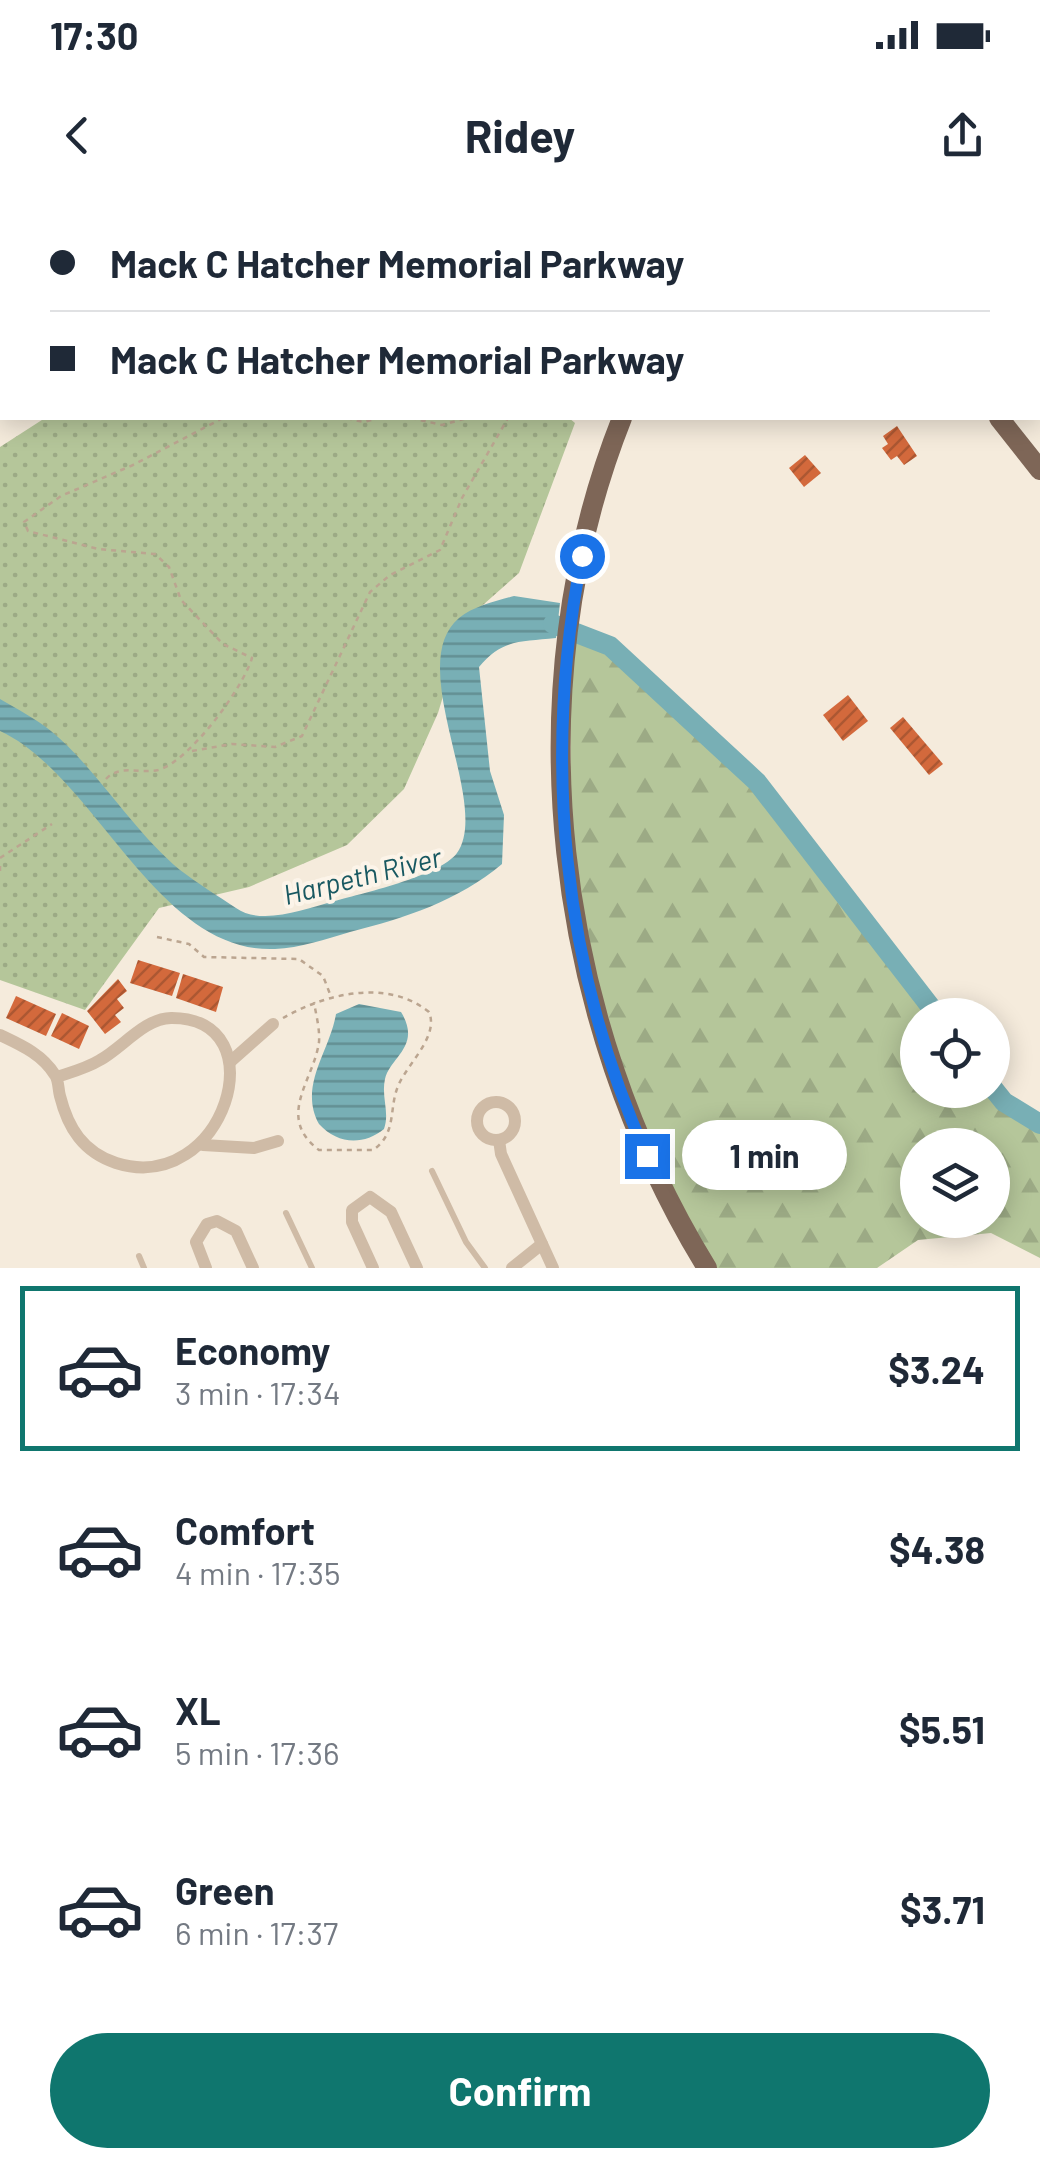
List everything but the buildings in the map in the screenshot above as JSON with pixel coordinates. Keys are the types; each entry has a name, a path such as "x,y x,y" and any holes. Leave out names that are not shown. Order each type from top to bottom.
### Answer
{"main road":[{"path":"621,420 604,466 576,586 564,684 564,825 590,1000 636,1131 707,1268"},
{"path":"1001,420 1040,470"}],"street":[{"path":"58,1077 96,1063 145,1028 172,1018 203,1026 221,1039 230,1062 230,1084 203,1145"},
{"path":"230,1062 274,1024"},
{"path":"0,1035 30,1049 58,1077 68,1126 88,1148 117,1163 146,1165 177,1158 203,1145 254,1148 278,1141"},
{"path":"499,1140 500,1154 553,1268"},
{"path":"373,1268 352,1222 352,1210 370,1197 392,1212 417,1268"},
{"path":"206,1268 196,1242 208,1224 217,1221 236,1231 253,1268"},
{"path":"512,1268 542,1244"}],"lane":[{"path":"432,1171 466,1242 485,1268"},
{"path":"286,1213 312,1268"},
{"path":"139,1256 144,1268"}],"path":[{"path":"191,752 247,671 249,654 228,648 214,636 181,600 170,568 155,554 76,544 28,531 24,522 61,496 133,466 220,420"},
{"path":"422,420 442,424 459,420"},
{"path":"106,779 121,769 161,769 191,752 232,744 275,747 302,736 370,592 390,575 440,550 462,498 507,420"},
{"path":"0,858 52,824"},
{"path":"0,866 0,876"},
{"path":"157,937 189,944 204,957 299,958 323,976 330,995"},
{"path":"274,1024 314,1002 330,995 357,993 401,1000 424,1008 432,1016 429,1032 396,1090 392,1125 374,1150 320,1150 300,1126 300,1090 319,1043 314,1002"}],"green space":[{"path":"42,420 575,423 519,573 466,620 438,713 404,789 347,845 249,887 159,908 85,1010 0,980 0,447"},
{"path":"571,633 610,646 757,782 924,998 900,998 900,1108 1010,1106 1040,1124 1040,1258 1001,1238 1010,1238 1010,1128 900,1128 900,1238 939,1238 918,1240 877,1268 708,1268 636,1131 570,884"}],"water":[{"path":"514,596 560,603 556,638 505,646 479,667 490,771 504,815 502,864 430,907 313,943 275,949 233,943 195,923 161,894 67,784 34,753 0,731 0,699 51,731 163,854 236,908 270,916 309,908 417,877 457,853 465,831 464,802 443,700 440,668 444,640 465,614"},
{"path":"359,1004 401,1012 408,1034 385,1079 384,1129 368,1138 350,1140 334,1136 319,1124 312,1096 336,1014"}],"waterway":[{"name":"Harpeth River","path":"553,624 610,646 757,782 924,998"},
{"name":"Harpeth River","path":"1010,1106 1040,1124"}],"route":[{"path":"582,556 564,684 561,767 570,884 590,1000 647,1156"}]}
